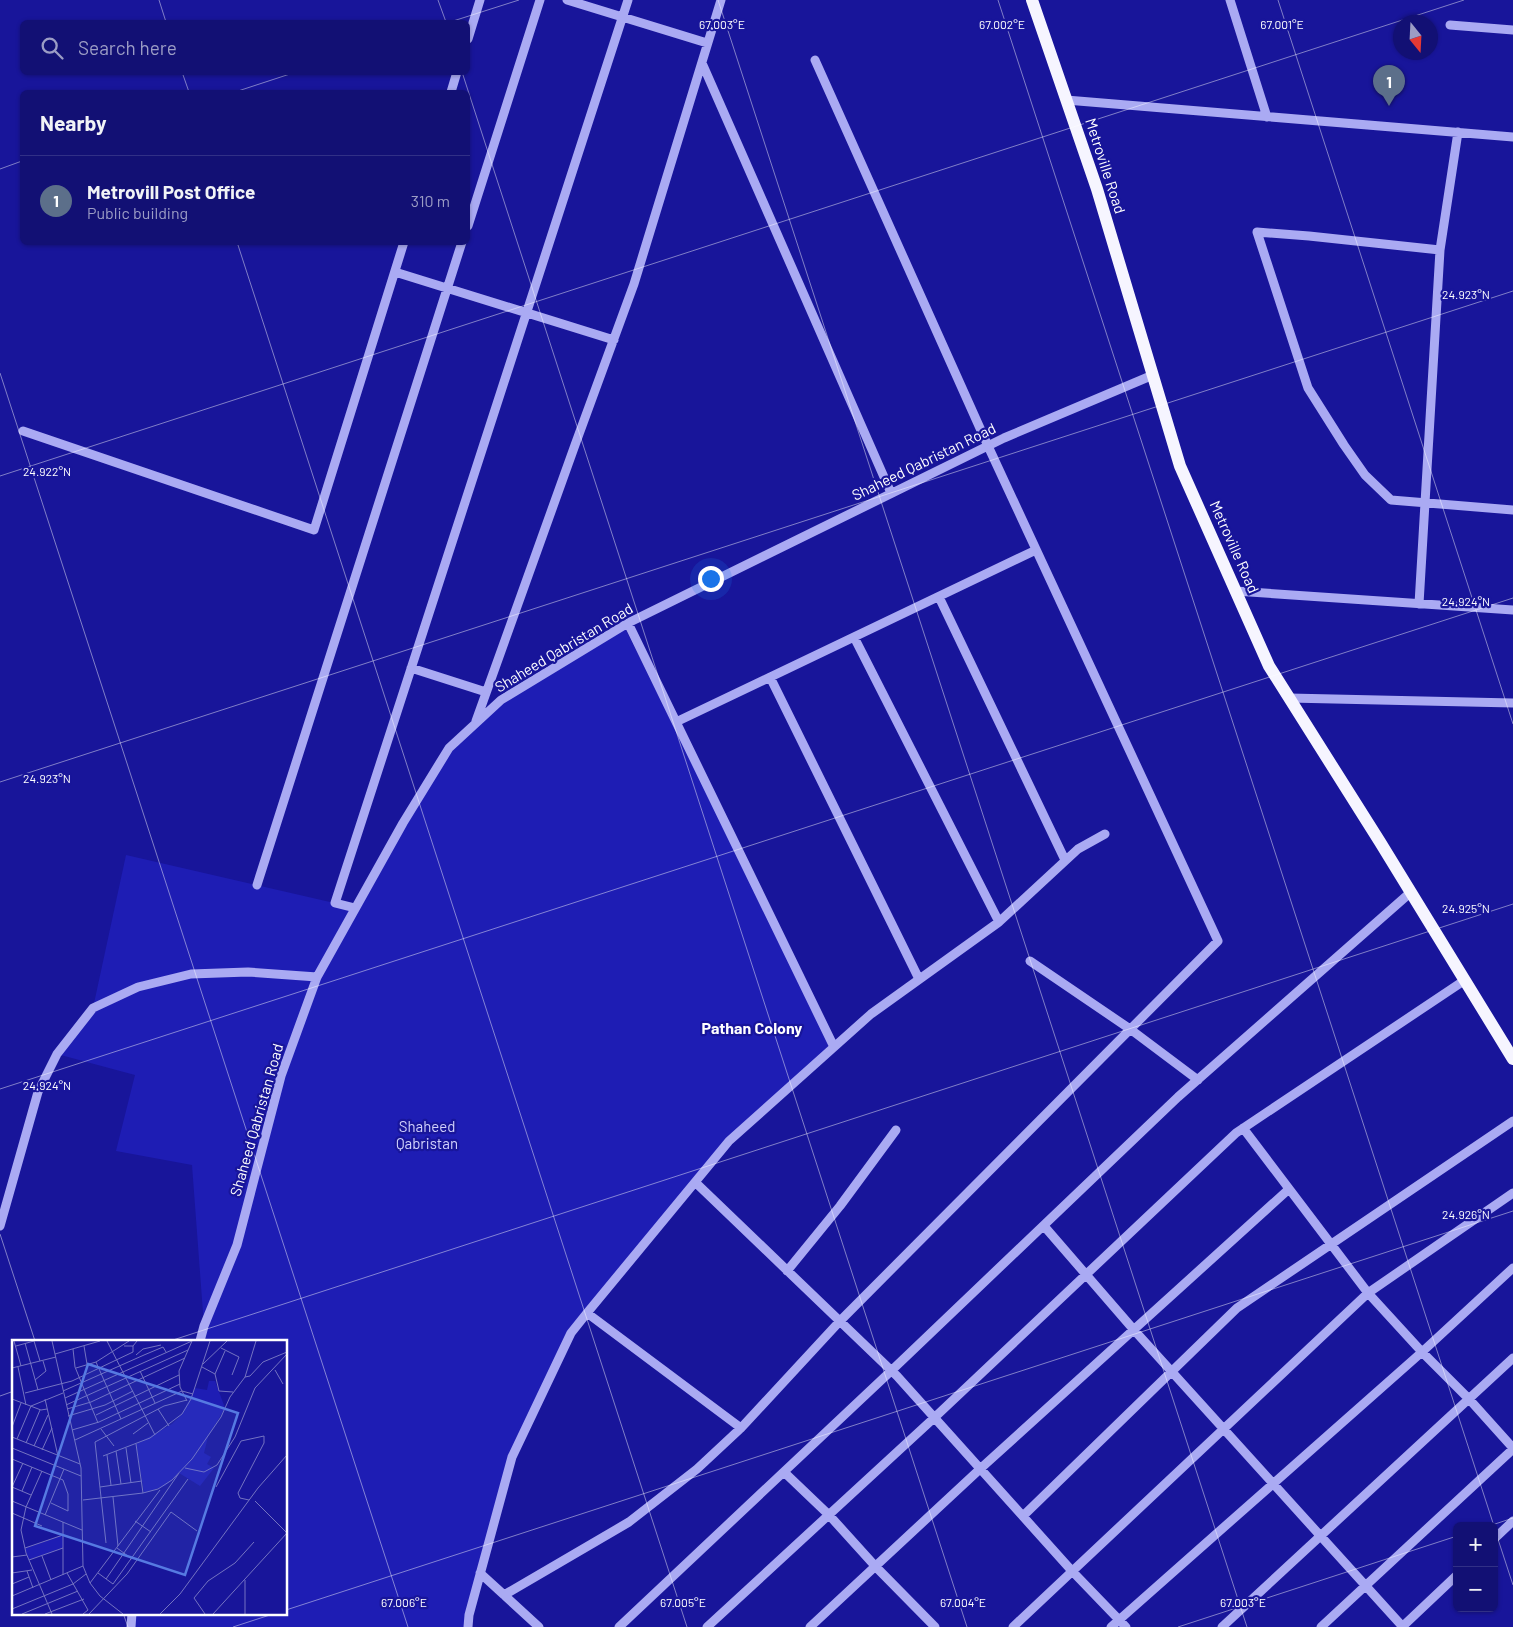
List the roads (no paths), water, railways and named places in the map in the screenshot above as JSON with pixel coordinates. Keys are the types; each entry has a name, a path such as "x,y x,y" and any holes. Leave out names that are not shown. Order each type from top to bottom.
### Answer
{"main road":[{"name":"Metroville Road","path":"1032,0 1097,189 1180,466 1269,666 1513,1059"}],"street":[{"path":"470,32 480,0"},
{"path":"470,220 540,0"},
{"path":"567,0 707,44"},
{"path":"356,908 335,903 628,0"},
{"path":"474,724 634,284 721,0"},
{"path":"1232,1 1267,117"},
{"path":"1450,25 1513,30"},
{"path":"504,1595 629,1522 697,1469 740,1428 840,1321 1218,941 988,446 815,60"},
{"path":"702,62 891,494"},
{"path":"452,90 456,75"},
{"path":"1066,100 1513,137"},
{"path":"1419,604 1440,250 1458,132"},
{"path":"1440,250 1258,232 1308,388 1344,445 1372,481 1391,500 1513,510"},
{"path":"23,431 314,530 403,245"},
{"path":"257,885 461,245"},
{"path":"395,272 614,340"},
{"name":"Shaheed Qabristan Road","path":"200,1340 204,1326 237,1245 281,1076 317,976 403,822 449,748 501,700 628,623 1004,438 1153,375"},
{"path":"676,722 1036,550"},
{"path":"1236,591 1513,610"},
{"path":"939,597 1065,860"},
{"path":"628,623 834,1047"},
{"path":"854,637 999,922"},
{"path":"411,668 486,692"},
{"path":"770,677 919,979"},
{"path":"1289,698 1510,703 1513,712"},
{"path":"468,1627 468,1615 512,1457 571,1333 587,1313 730,1141 871,1014 999,922 1078,849 1105,834"},
{"path":"619,1627 1198,1080 1411,892"},
{"path":"1030,960 1130,1029 1198,1080"},
{"path":"0,1226 38,1092 57,1054 93,1008 138,987 191,974 248,972 317,976"},
{"path":"707,1627 934,1418 1236,1133 1465,980"},
{"path":"1023,1516 1237,1308 1513,1121"},
{"path":"1243,1128 1368,1293 1422,1352 1469,1399 1513,1449 1321,1627"},
{"path":"787,1271 840,1206 896,1130"},
{"path":"695,1182 891,1371 1072,1571 1126,1627"},
{"path":"810,1627 980,1469 1289,1189"},
{"path":"1013,1627 1368,1293 1513,1193"},
{"path":"1044,1226 1134,1330 1402,1627 1453,1578"},
{"path":"1111,1627 1422,1352 1513,1268"},
{"path":"587,1313 740,1428"},
{"path":"1222,1627 1513,1358"},
{"path":"784,1472 829,1515 876,1567 935,1627"},
{"path":"1498,1535 1513,1521"},
{"path":"480,1573 539,1627"},
{"path":"131,1627 132,1614"}],"place":[{"name":"Metrovill Post Office","path":"1389,106"}],"district":[{"name":"Pathan Colony","path":"752,1028"}],"park label":[{"name":"Shaheed Qabristan","path":"427,1136"}]}
